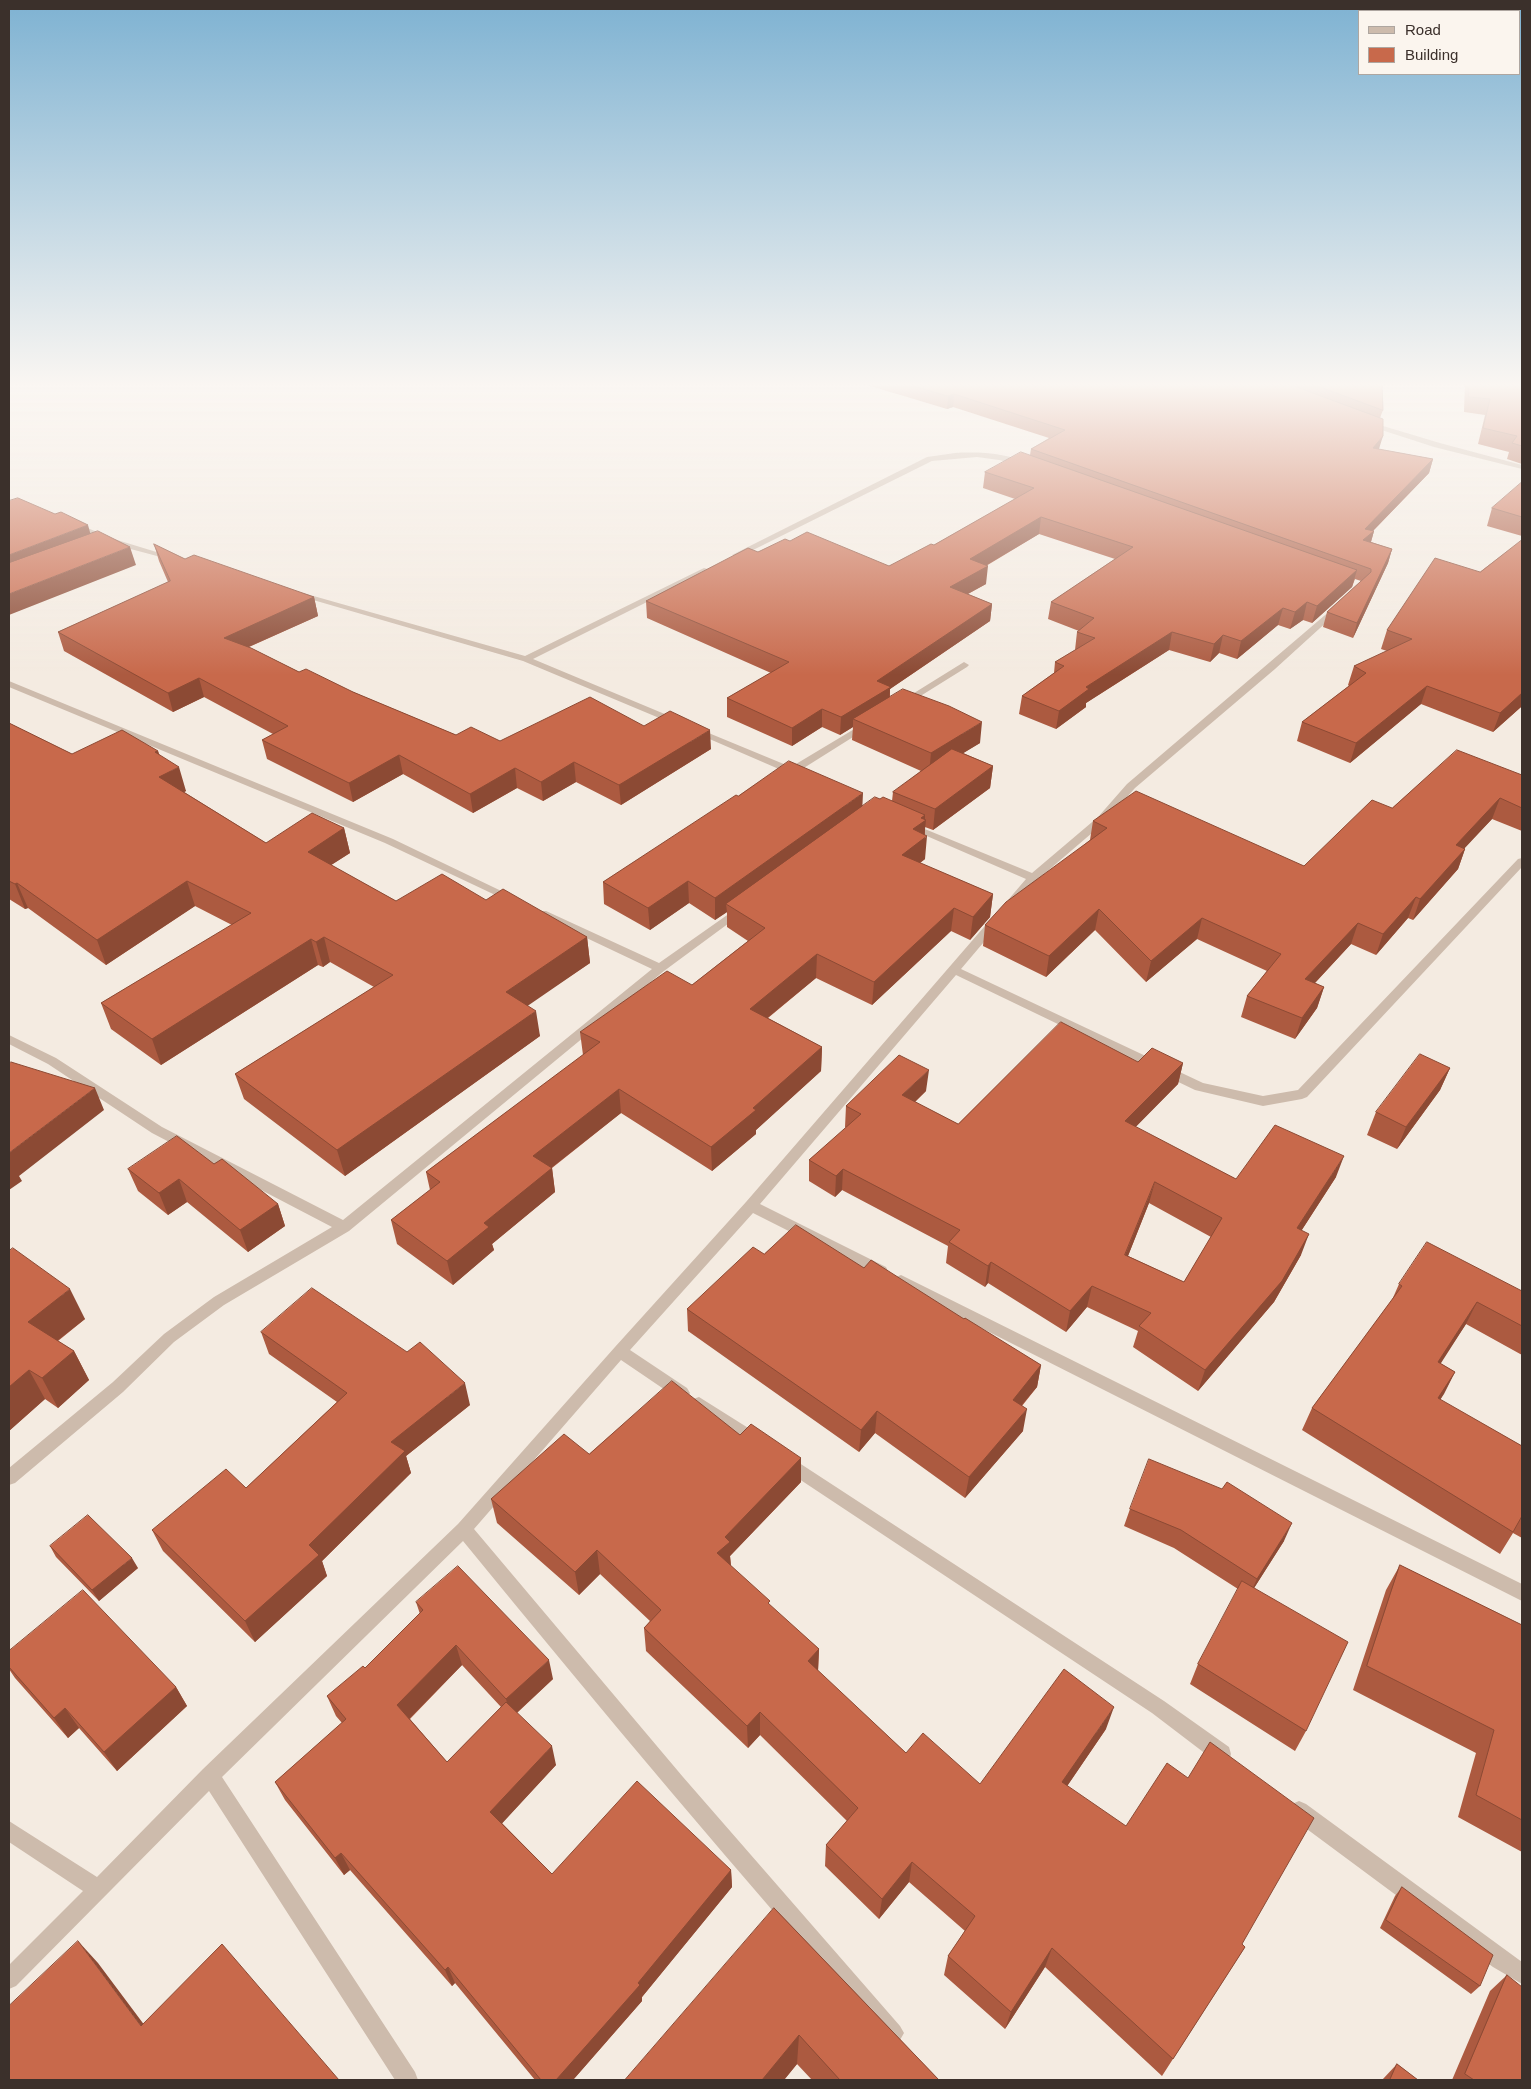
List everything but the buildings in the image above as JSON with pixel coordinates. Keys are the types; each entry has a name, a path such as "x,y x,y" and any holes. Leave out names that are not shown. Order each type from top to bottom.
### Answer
{"street":[{"path":"728,559 889,479"},
{"path":"68,524 107,543 177,560"},
{"path":"526,659 719,563"},
{"path":"290,592 526,659 796,773 874,720"},
{"path":"9,1979 210,1776 464,1529 620,1351 751,1206 1033,878 1102,819 1132,786 1172,750 1272,668 1349,598"},
{"path":"890,710 964,665"},
{"path":"9,684 389,841 660,968"},
{"path":"901,823 1033,878"},
{"path":"954,970 1200,1087 1263,1101 1302,1094 1522,861"},
{"path":"9,1478 118,1387 169,1338 219,1301 344,1227 660,968 747,905"},
{"path":"9,1039 52,1061 157,1130 344,1227"},
{"path":"751,1206 1522,1592"},
{"path":"620,1351 1158,1707 1238,1766"},
{"path":"464,1529 559,1645 770,1895 902,2043"},
{"path":"210,1776 407,2080"},
{"path":"1285,1801 1500,1960 1522,1974"},
{"path":"9,1831 98,1888"}]}
